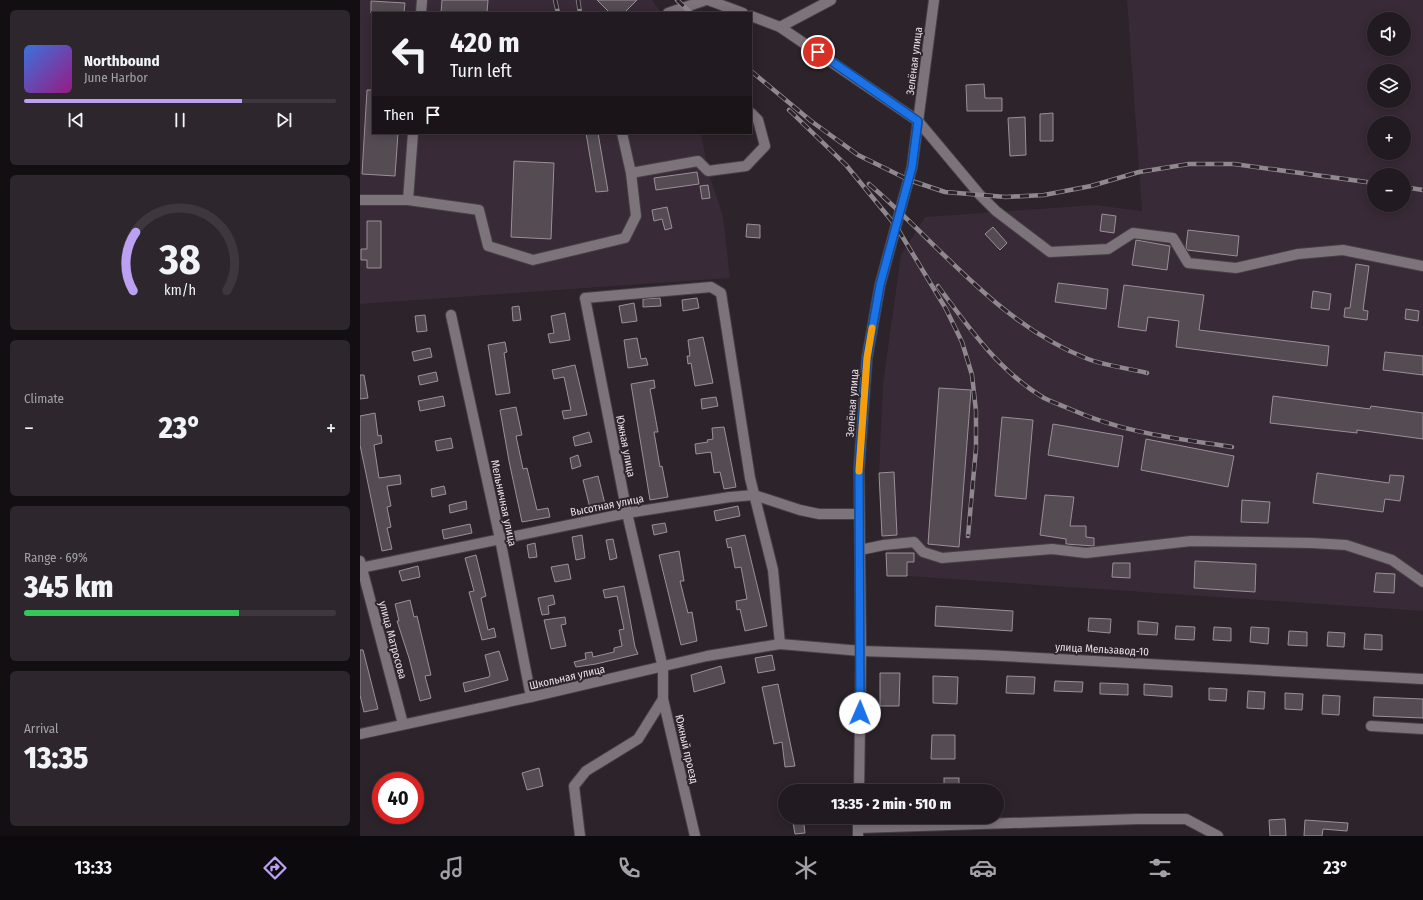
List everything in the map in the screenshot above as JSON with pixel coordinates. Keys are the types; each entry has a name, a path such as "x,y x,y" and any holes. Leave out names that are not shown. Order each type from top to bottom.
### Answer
{"street":[{"path":"421,12 422,0"},
{"path":"673,12 690,3 707,0 740,12"},
{"path":"780,27 831,0"},
{"name":"Зелёная улица","path":"859,784 861,651 859,468 867,358 880,285 912,167 934,0"},
{"path":"752,16 780,27 918,121 980,195 996,210 1050,252 1108,249 1133,233 1173,238 1188,263 1194,264 1236,268 1298,254 1343,250 1423,266"},
{"path":"631,173 698,161 708,171 746,166 765,146 758,120 752,114"},
{"path":"408,200 413,134"},
{"path":"360,200 408,200 480,210 488,246 533,260 625,238 636,216 631,173 622,134"},
{"name":"Южная улица","path":"663,668 627,513 585,298 711,287 721,293 735,390 754,495"},
{"name":"Мельничная улица","path":"451,315 500,539 531,697"},
{"path":"754,495 773,570 780,644"},
{"name":"Высотная улица","path":"360,565 500,539 627,513 730,497 754,495 800,510 819,514 859,514"},
{"path":"860,550 884,545 914,542 923,552 942,558 1052,549 1086,553 1191,541 1312,543 1346,545 1392,560 1423,582"},
{"name":"улица Матросова","path":"360,565 403,724"},
{"name":"улица Мельзавод-10","path":"780,644 861,651 984,655 1423,679"},
{"name":"Школьная улица","path":"360,734 663,668 707,656 780,644"},
{"name":"Южный проезд","path":"663,668 663,699 694,836"},
{"path":"580,836 574,786 586,771 638,739 663,699"},
{"path":"1371,726 1423,729"},
{"path":"858,832 1138,819 1186,819 1218,836"}],"shaded area":[{"path":"360,0 652,0 661,12 372,12 372,134 701,134 708,171 723,216 730,278 360,304"},
{"path":"1127,0 1423,0 1423,611 907,576 887,576 886,553 882,536 879,473 883,383 901,255 925,217 1095,205 1142,211"}],"building":[{"path":"442,0 488,0 487,12 441,12"},
{"path":"597,0 637,0 625,12 609,12"},
{"path":"371,1 405,3 404,12 371,13"},
{"path":"984,84 985,98 1002,98 1002,111 967,111 966,85"},
{"path":"367,90 372,90 372,134 398,134 395,176 362,174"},
{"path":"1053,113 1053,141 1040,141 1040,114"},
{"path":"1025,117 1026,155 1010,156 1008,118"},
{"path":"586,134 598,134 608,191 596,192"},
{"path":"514,161 554,163 551,239 511,237"},
{"path":"697,172 699,184 656,190 654,178"},
{"path":"708,185 710,198 702,199 700,186"},
{"path":"667,207 672,228 665,230 662,219 654,221 652,210"},
{"path":"1102,214 1116,216 1114,233 1100,231"},
{"path":"367,221 381,221 381,268 367,268 367,260 361,260 361,249 367,249"},
{"path":"747,224 760,225 760,238 746,237"},
{"path":"993,227 1007,243 1000,250 985,234"},
{"path":"1188,230 1239,236 1237,256 1187,250"},
{"path":"1136,240 1170,246 1167,270 1132,265"},
{"path":"1356,264 1369,266 1363,310 1368,311 1367,320 1344,317 1345,308 1350,308"},
{"path":"1058,283 1108,289 1106,309 1055,302"},
{"path":"1124,285 1204,295 1199,330 1329,346 1327,366 1176,347 1179,321 1148,317 1146,331 1118,327"},
{"path":"1313,291 1331,294 1329,310 1311,308"},
{"path":"660,298 661,306 643,307 643,299"},
{"path":"697,298 699,308 683,311 682,300"},
{"path":"634,303 637,321 622,323 619,306"},
{"path":"519,306 521,320 513,321 512,307"},
{"path":"1406,309 1419,311 1418,321 1405,319"},
{"path":"565,313 570,340 550,343 548,334 554,333 551,316"},
{"path":"425,315 427,331 417,332 415,316"},
{"path":"703,337 713,383 695,386 691,363 688,364 687,356 690,356 688,340"},
{"path":"637,338 641,359 646,358 648,365 628,368 624,340"},
{"path":"505,342 507,352 504,353 510,393 496,395 488,345"},
{"path":"430,348 432,357 414,361 412,352"},
{"path":"1385,352 1423,356 1423,375 1383,370"},
{"path":"575,365 587,415 564,419 562,411 571,410 564,377 554,379 552,370"},
{"path":"436,372 438,381 420,385 418,376"},
{"path":"360,375 364,375 368,398 360,399"},
{"path":"654,380 655,388 650,389 658,432 654,432 660,467 662,466 668,497 650,500 631,384"},
{"path":"939,388 971,390 959,547 928,544"},
{"path":"443,396 445,406 420,411 418,401"},
{"path":"1273,396 1370,409 1371,406 1423,413 1423,439 1357,430 1357,433 1270,423"},
{"path":"716,397 718,406 702,409 701,399"},
{"path":"516,407 522,435 516,436 523,469 527,468 537,510 548,508 550,517 522,522 500,410"},
{"path":"375,413 378,436 381,435 382,443 374,445 379,478 400,475 401,484 387,486 391,506 387,507 391,527 387,528 392,549 382,551 360,445 360,416"},
{"path":"1002,417 1033,420 1026,499 995,496"},
{"path":"1053,424 1123,436 1118,467 1048,455"},
{"path":"724,427 736,487 724,489 720,472 714,473 711,452 696,454 695,444 708,442 707,440 713,439 712,428"},
{"path":"589,432 592,442 575,446 573,437"},
{"path":"451,438 453,448 437,451 435,441"},
{"path":"1146,439 1234,456 1228,487 1141,470"},
{"path":"578,455 581,466 572,469 570,458"},
{"path":"894,472 897,535 882,536 879,473"},
{"path":"1317,473 1389,483 1390,475 1404,476 1400,501 1385,499 1383,512 1313,503"},
{"path":"598,476 605,504 590,508 583,480"},
{"path":"444,486 446,494 432,497 431,489"},
{"path":"1045,495 1074,497 1070,526 1086,526 1086,537 1094,538 1094,546 1066,544 1066,539 1040,535"},
{"path":"1242,500 1270,502 1268,523 1241,522"},
{"path":"466,501 467,509 450,513 449,505"},
{"path":"738,506 740,516 716,521 714,511"},
{"path":"665,523 667,532 654,535 652,525"},
{"path":"470,524 472,533 444,539 442,530"},
{"path":"582,535 585,558 576,560 572,537"},
{"path":"745,535 767,626 745,631 740,609 737,610 736,601 747,599 741,567 735,568 731,547 728,548 726,539"},
{"path":"613,539 617,558 610,560 606,540"},
{"path":"535,543 537,557 529,558 527,545"},
{"path":"679,551 684,581 680,581 688,613 692,612 697,641 681,645 659,555"},
{"path":"886,553 914,553 914,562 907,562 907,576 887,576"},
{"path":"476,555 486,596 481,598 488,630 494,628 496,637 482,640 469,592 474,591 465,558"},
{"path":"1195,561 1256,564 1255,592 1194,588"},
{"path":"1113,563 1130,563 1130,578 1112,577"},
{"path":"568,564 571,579 555,582 551,567"},
{"path":"418,566 420,577 402,581 399,571"},
{"path":"1376,573 1395,574 1394,593 1374,592"},
{"path":"624,586 635,647 638,654 576,667 574,662 586,659 585,653 592,652 593,657 614,652 614,648 622,646 619,630 624,629 617,596 605,598 603,590"},
{"path":"553,595 555,604 548,606 549,614 542,615 538,598"},
{"path":"410,600 414,617 417,616 431,675 425,676 431,698 420,701 409,658 397,621 399,621 395,604"},
{"path":"936,606 1013,611 1012,631 935,626"},
{"path":"565,617 566,624 561,625 566,646 551,649 544,620"},
{"path":"1089,618 1111,619 1110,633 1088,631"},
{"path":"1138,621 1158,623 1157,635 1138,634"},
{"path":"1176,626 1195,627 1194,640 1175,639"},
{"path":"1214,627 1231,628 1231,641 1213,640"},
{"path":"1251,627 1269,628 1268,644 1250,642"},
{"path":"1289,631 1307,632 1307,646 1288,645"},
{"path":"1328,632 1345,633 1344,647 1327,646"},
{"path":"1365,634 1382,635 1382,650 1364,649"},
{"path":"360,650 363,650 378,709 364,712 360,695"},
{"path":"499,651 508,680 465,692 463,683 489,677 490,675 485,655"},
{"path":"772,655 775,670 758,673 755,658"},
{"path":"721,666 725,683 694,692 691,675"},
{"path":"880,673 900,673 899,706 880,706"},
{"path":"933,676 958,677 957,704 933,703"},
{"path":"1007,676 1035,677 1034,694 1006,693"},
{"path":"1055,681 1083,682 1082,692 1054,691"},
{"path":"1100,683 1128,684 1128,695 1100,694"},
{"path":"778,684 795,766 785,767 782,742 774,744 762,687"},
{"path":"1144,684 1172,686 1172,697 1144,695"},
{"path":"1209,688 1227,689 1226,701 1209,700"},
{"path":"1248,691 1265,692 1264,709 1247,708"},
{"path":"1285,693 1303,694 1302,710 1285,709"},
{"path":"1323,695 1340,696 1339,715 1322,714"},
{"path":"1374,697 1423,699 1423,718 1373,716"},
{"path":"932,735 955,735 955,759 931,759"},
{"path":"539,768 543,786 527,790 522,773"},
{"path":"944,778 959,778 959,784 944,784"},
{"path":"1285,819 1286,836 1270,836 1269,820"},
{"path":"1305,820 1348,823 1347,831 1323,829 1322,836 1304,836"},
{"path":"793,824 804,824 805,833 795,834"}],"railway":[{"path":"555,0 558,12"},
{"path":"578,0 580,12"},
{"path":"677,0 690,12"},
{"path":"752,72 811,121 858,155 909,180 945,192 1006,197 1044,195 1091,186 1139,172 1189,164 1234,164 1367,182"},
{"path":"789,110 846,165 896,226 946,309 962,342 972,375 976,411 976,448 968,536"},
{"path":"869,184 971,281 1026,325 1056,344 1088,359 1147,373"},
{"path":"1411,188 1423,190"},
{"path":"938,286 973,333 999,362 1013,375 1044,398 1110,424 1150,434 1232,447"}],"slow traffic":[{"path":"859,471 867,358 872,328"}],"route":[{"path":"818,52 918,121 912,167 880,285 867,358 859,468 861,651 860,713"}]}
